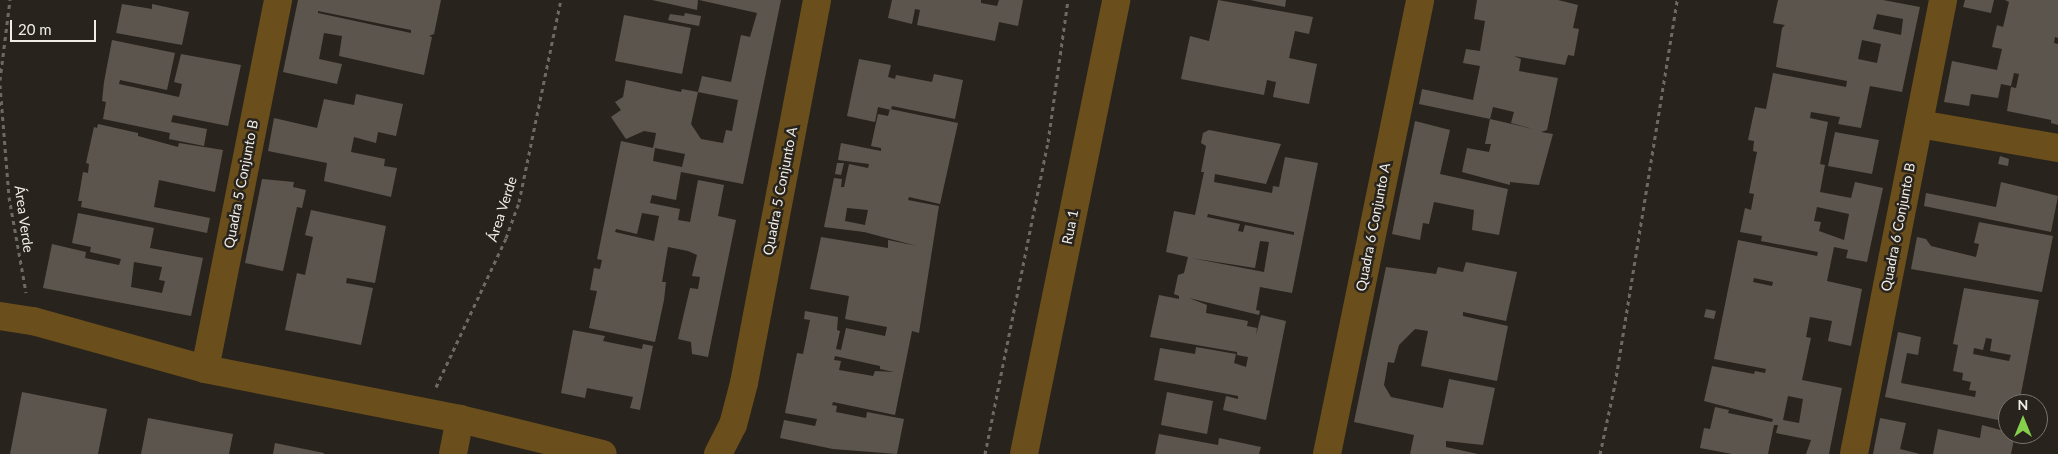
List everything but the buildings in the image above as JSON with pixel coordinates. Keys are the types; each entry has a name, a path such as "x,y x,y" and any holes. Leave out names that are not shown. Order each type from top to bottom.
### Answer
{"street":[{"name":"Quadra 5 Conjunto B","path":"205,369 278,0"},
{"name":"Quadra 5 Conjunto A","path":"718,454 733,425 744,383 817,0"},
{"name":"Rua 1","path":"1024,454 1116,0"},
{"name":"Quadra 6 Conjunto A","path":"1327,454 1420,0"},
{"name":"Quadra 6 Conjunto B","path":"1854,454 1943,0"},
{"path":"1919,124 2058,148"},
{"path":"0,316 32,322 205,369 460,419 603,454"},
{"path":"453,454 460,419"}],"path":[{"path":"0,80 10,0"},
{"name":"Área Verde","path":"423,412 506,238 519,202 562,0"},
{"path":"985,454 1048,142 1068,0"},
{"path":"1600,454 1615,384 1677,0"},
{"name":"Área Verde","path":"0,85 14,234 21,274 37,314 32,322"}]}
